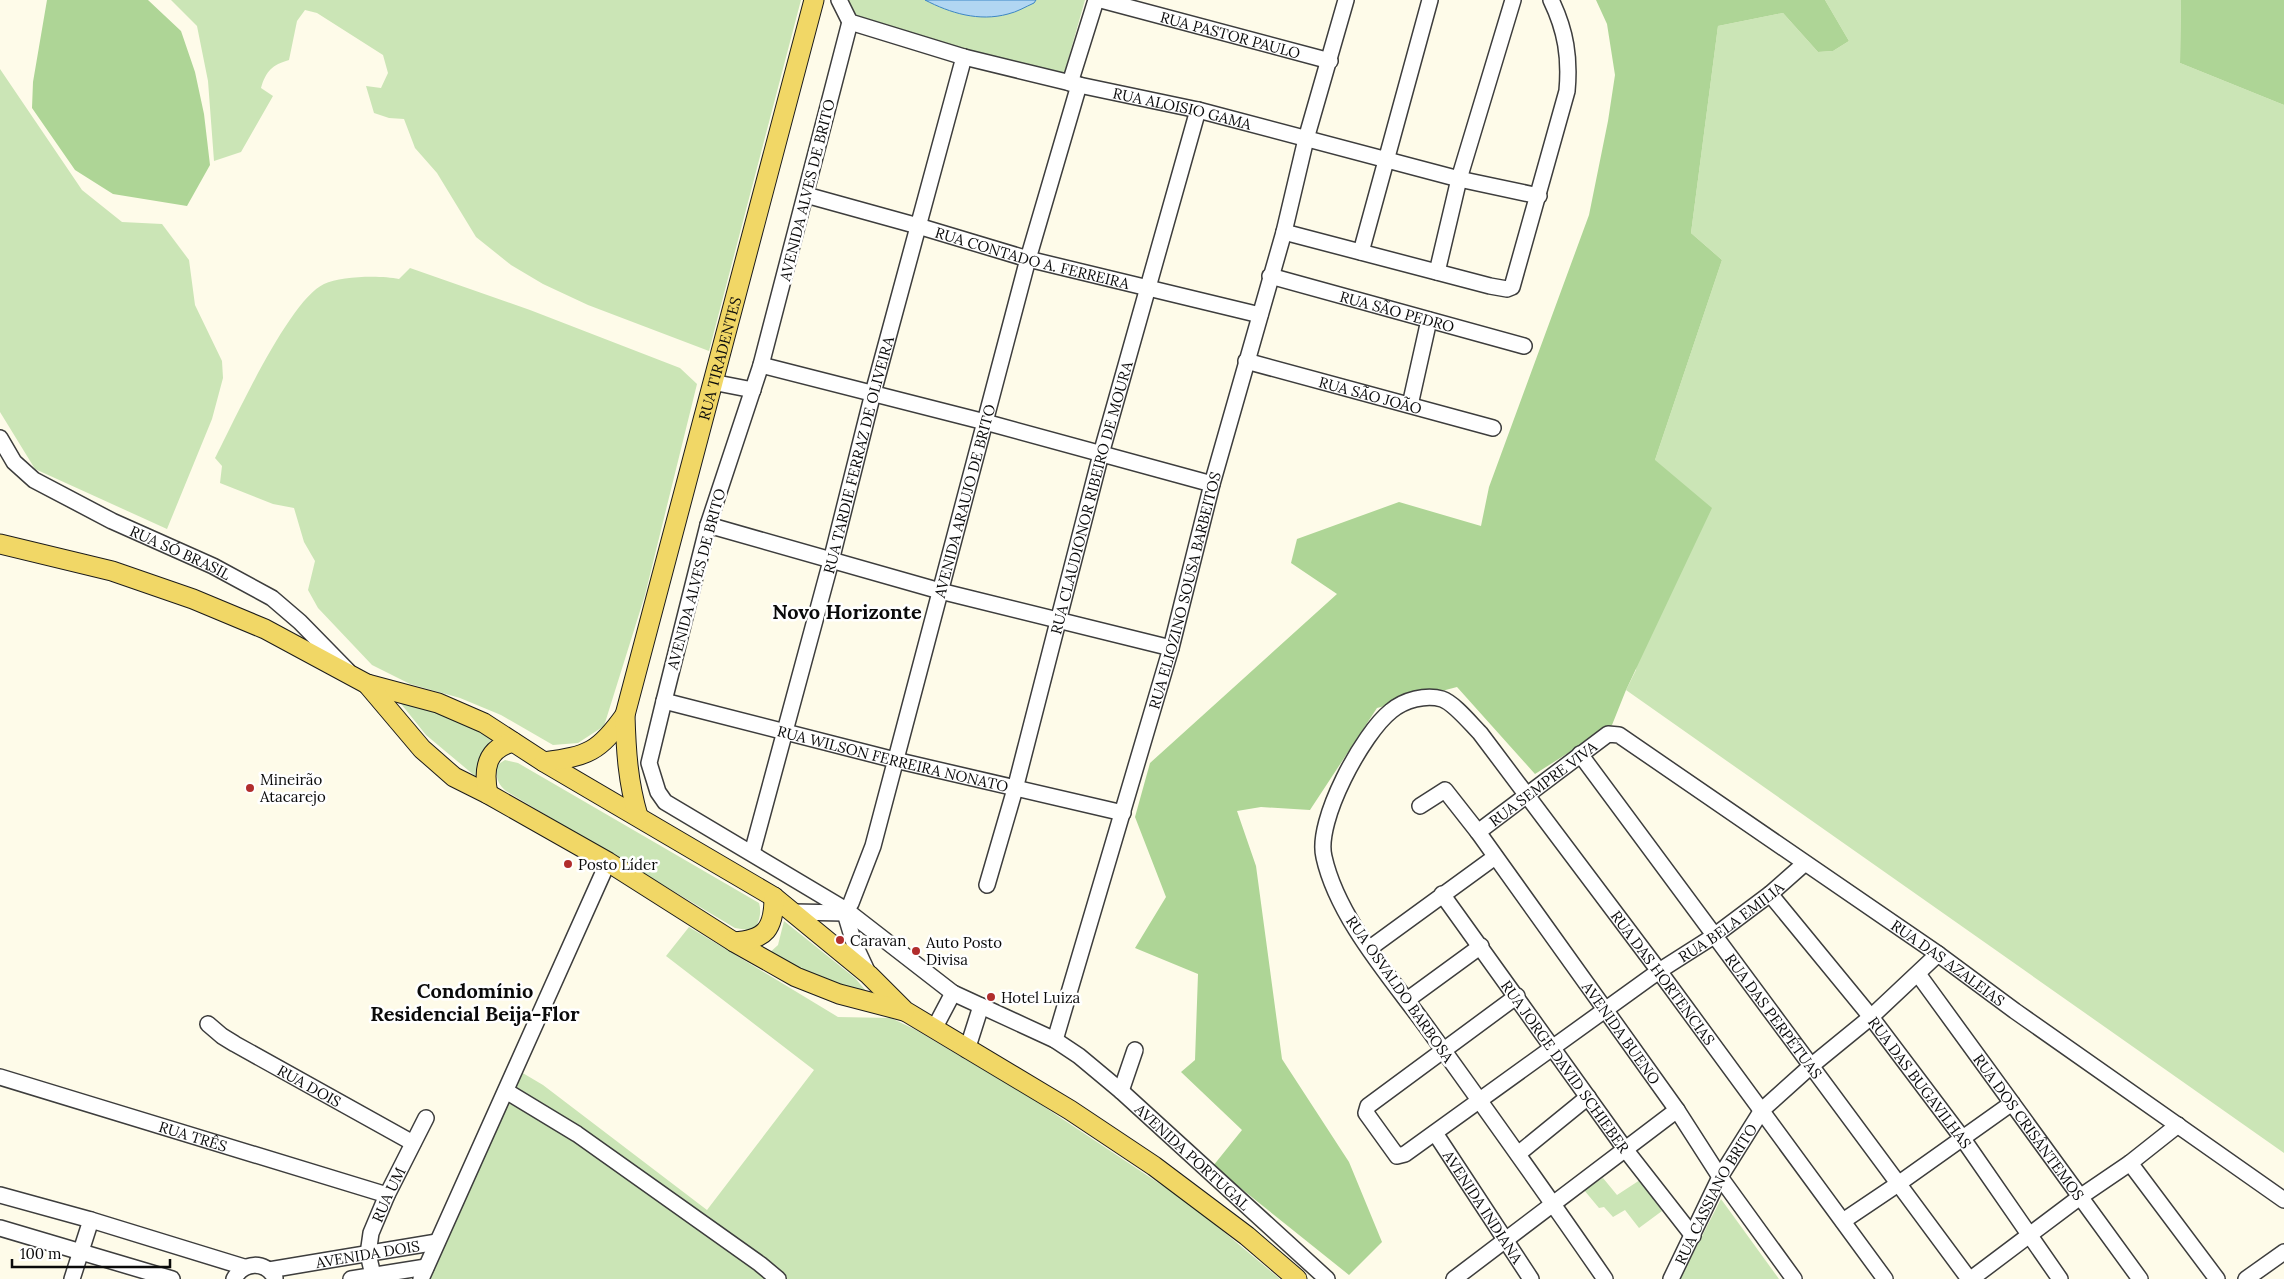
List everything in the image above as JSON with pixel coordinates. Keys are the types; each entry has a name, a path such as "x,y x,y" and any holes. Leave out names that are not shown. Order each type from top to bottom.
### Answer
{"main road":[{"name":"RUA TIRADENTES","path":"638,816 630,789 626,762 625,715 814,0"},
{"path":"0,544 112,571 193,599 265,629 360,680 438,703 484,723 544,762 774,896 869,975 905,1011 967,1050 1070,1110 1154,1166 1248,1236 1297,1279"},
{"path":"360,680 422,749 454,778 488,794 608,862 734,942 796,977 839,994 905,1011"},
{"name":"RUA TIRADENTES","path":"544,762 574,758 590,752 608,738 625,715"},
{"path":"488,794 486,768 491,756 499,746 513,742"},
{"path":"734,942 752,941 762,935 770,925 774,896"}],"street":[{"path":"839,0 850,22"},
{"name":"AVENIDA ARAUJO DE BRITO","path":"846,911 851,903 873,846 1096,0"},
{"name":"RUA PASTOR PAULO","path":"1101,0 1330,61"},
{"name":"RUA ELIOZINO SOUSA BARBEITOS","path":"1055,1040 1171,648 1212,484 1284,232 1306,139 1346,0"},
{"path":"1361,252 1430,0"},
{"path":"1437,272 1459,179 1513,0"},
{"path":"1284,232 1490,286 1508,289 1512,287 1567,91 1570,64 1565,39 1551,0"},
{"name":"RUA ALOISIO GAMA","path":"850,22 964,57 1075,84 1198,110 1459,179 1539,196"},
{"name":"AVENIDA ALVES DE BRITO","path":"850,22 761,365 708,525 649,763 658,792 665,802 846,911 954,993 1055,1040"},
{"name":"RUA TARDIE FERRAZ DE OLIVEIRA","path":"752,853 964,57"},
{"name":"RUA CLAUDIONOR RIBEIRO DE MOURA","path":"987,886 1015,789 1101,454 1198,110"},
{"name":"RUA CONTADO A. FERREIRA","path":"806,195 1028,259 1260,315"},
{"name":"RUA SÃO PEDRO","path":"1270,276 1524,346"},
{"path":"1410,405 1429,320"},
{"name":"RUA SÃO JOÃO","path":"1246,361 1493,428"},
{"path":"761,365 985,422 1212,484"},
{"path":"712,382 753,390"},
{"name":"RUA SÓ BRASIL","path":"0,438 14,462 34,480 112,521 213,566 272,598 300,622 360,680"},
{"path":"708,525 940,591 1171,648"},
{"name":"RUA DAS HORTENCIAS","path":"1424,698 1444,699 1463,715 1504,762 1526,795 1659,970 1885,1279"},
{"name":"RUA OSVALDO BARBOSA","path":"1424,698 1409,700 1392,710 1380,721 1357,753 1335,801 1324,832 1323,855 1346,912 1370,948 1606,1279"},
{"name":"RUA WILSON FERREIRA NONATO","path":"664,701 895,760 1123,813"},
{"name":"RUA SEMPRE VIVA","path":"1478,832 1608,734"},
{"name":"RUA DAS AZALEIAS","path":"1608,734 1619,734 1628,740 1804,864 1938,954 2015,1012 2284,1200"},
{"name":"RUA DAS PERPÉTUAS","path":"1580,754 1970,1279"},
{"name":"AVENIDA BUENO","path":"1420,806 1445,790 1478,832 1677,1110 1720,1177 1794,1279"},
{"path":"1370,948 1495,857"},
{"path":"424,1273 608,862"},
{"name":"RUA BELA EMILIA","path":"1443,1050 1368,1106 1366,1113 1397,1156 1405,1154 1435,1133 1659,970 1714,936 1770,894 1804,864"},
{"name":"RUA JORGE DAVID SCHIEBER","path":"1442,894 1625,1149 1693,1236"},
{"name":"RUA DAS BUGAVILHAS","path":"1770,894 1871,1017 1963,1139 2060,1279"},
{"path":"794,912 846,911 854,943 869,975"},
{"path":"1407,1000 1480,946"},
{"name":"RUA CASSIANO BRITO","path":"1671,1279 1720,1177 1762,1110 1810,1066 1871,1017 1938,954"},
{"name":"RUA DOS CRISÂNTEMOS","path":"1918,974 2140,1279"},
{"path":"934,1029 954,993"},
{"path":"1443,1050 1517,996"},
{"path":"967,1050 981,1006"},
{"name":"RUA DOIS","path":"208,1024 235,1044 413,1143"},
{"name":"AVENIDA PORTUGAL","path":"1055,1040 1079,1056 1121,1091 1327,1279"},
{"path":"1121,1091 1135,1050"},
{"name":"RUA TRÊS","path":"0,1077 387,1195"},
{"path":"506,1091 577,1134 760,1264 778,1279"},
{"path":"1518,1154 1588,1097"},
{"path":"1843,1221 2012,1103"},
{"path":"1454,1279 1677,1110"},
{"name":"RUA UM","path":"372,1275 368,1254 371,1233 387,1195 426,1118"},
{"path":"1970,1279 2080,1197 2130,1163 2178,1125"},
{"name":"AVENIDA INDIANA","path":"1435,1133 1531,1279"},
{"path":"2130,1163 2217,1279"},
{"name":"AVENIDA DOIS","path":"0,1195 91,1220 244,1267 255,1265 272,1274 437,1242"},
{"path":"72,1279 91,1220"},
{"path":"0,1228 172,1279"},
{"path":"2246,1279 2284,1252"},
{"path":"234,1279 244,1267"},
{"name":"AVENIDA DOIS","path":"351,1279 372,1275 424,1273"}],"green space":[{"path":"47,0 148,0 181,31 195,72 204,114 210,165 187,206 113,194 75,170 32,108 33,82"},
{"path":"171,0 801,0 709,351 588,305 543,284 511,265 476,237 437,173 415,148 404,119 389,118 374,113 366,86 381,88 388,73 383,55 317,13 305,10 297,21 289,60 278,64 265,77 261,88 273,96 241,152 214,161 208,81 197,26"},
{"path":"843,0 1085,0 1064,74 929,42 858,19"},
{"path":"1596,0 1825,0 1849,41 1833,51 1818,52 1783,13 1718,26 1691,233 1722,260 1655,460 1712,508 1626,690 1612,725 1535,774 1457,687 1377,708 1310,810 1261,807 1237,811 1256,866 1282,1059 1349,1162 1382,1242 1349,1275 1213,1166 1242,1130 1181,1072 1195,1060 1198,974 1135,948 1166,897 1135,817 1150,763 1337,594 1291,563 1297,539 1399,502 1481,526 1489,487 1589,215 1608,121 1615,75 1607,24"},
{"path":"1825,0 2181,0 2180,63 2284,105 2284,1153 1626,690 1636,670 1655,460 1722,260 1691,233 1718,26 1783,13 1818,52 1833,51 1849,41"},
{"path":"2181,0 2284,0 2284,105 2180,63"},
{"path":"0,69 82,190 122,222 162,224 189,260 195,305 222,361 223,378 212,419 167,529 35,469 0,412"},
{"path":"410,268 530,310 680,368 697,384 645,595 604,726 578,743 553,745 501,715 460,698 410,684 372,665 318,608 308,590 315,561 304,542 294,508 273,504 220,483 222,466 215,458 279,336 310,295 331,281 371,277 399,279"},
{"path":"398,700 464,722 493,737 479,759 481,781 426,735"},
{"path":"505,760 518,763 759,903 760,917 754,931 735,928 506,791 499,783 497,773 497,765"},
{"path":"784,921 855,978 872,998 803,975 767,955 778,945"},
{"path":"689,927 838,1017 891,1018 914,1029 1031,1098 1193,1206 1280,1279 430,1279 521,1072 543,1085 707,1210 814,1070 666,956"},
{"path":"1603,1178 1617,1195 1640,1180 1662,1211 1639,1228 1625,1210 1613,1217 1604,1207 1599,1208 1584,1190"},
{"path":"1721,1199 1779,1279 1680,1279"}],"water":[{"path":"925,0 1036,0 1034,3 1011,13 976,17 944,9"}],"place":[{"name":"Mineirão Atacarejo","path":"250,788"},
{"name":"Posto Líder","path":"568,864"},
{"name":"Caravan","path":"840,940"},
{"name":"Auto Posto Divisa","path":"916,951"},
{"name":"Hotel Luiza","path":"991,997"}],"district":[{"name":"Novo Horizonte","path":"847,611"},
{"name":"Condomínio Residencial Beija-Flor","path":"475,1002"}]}
